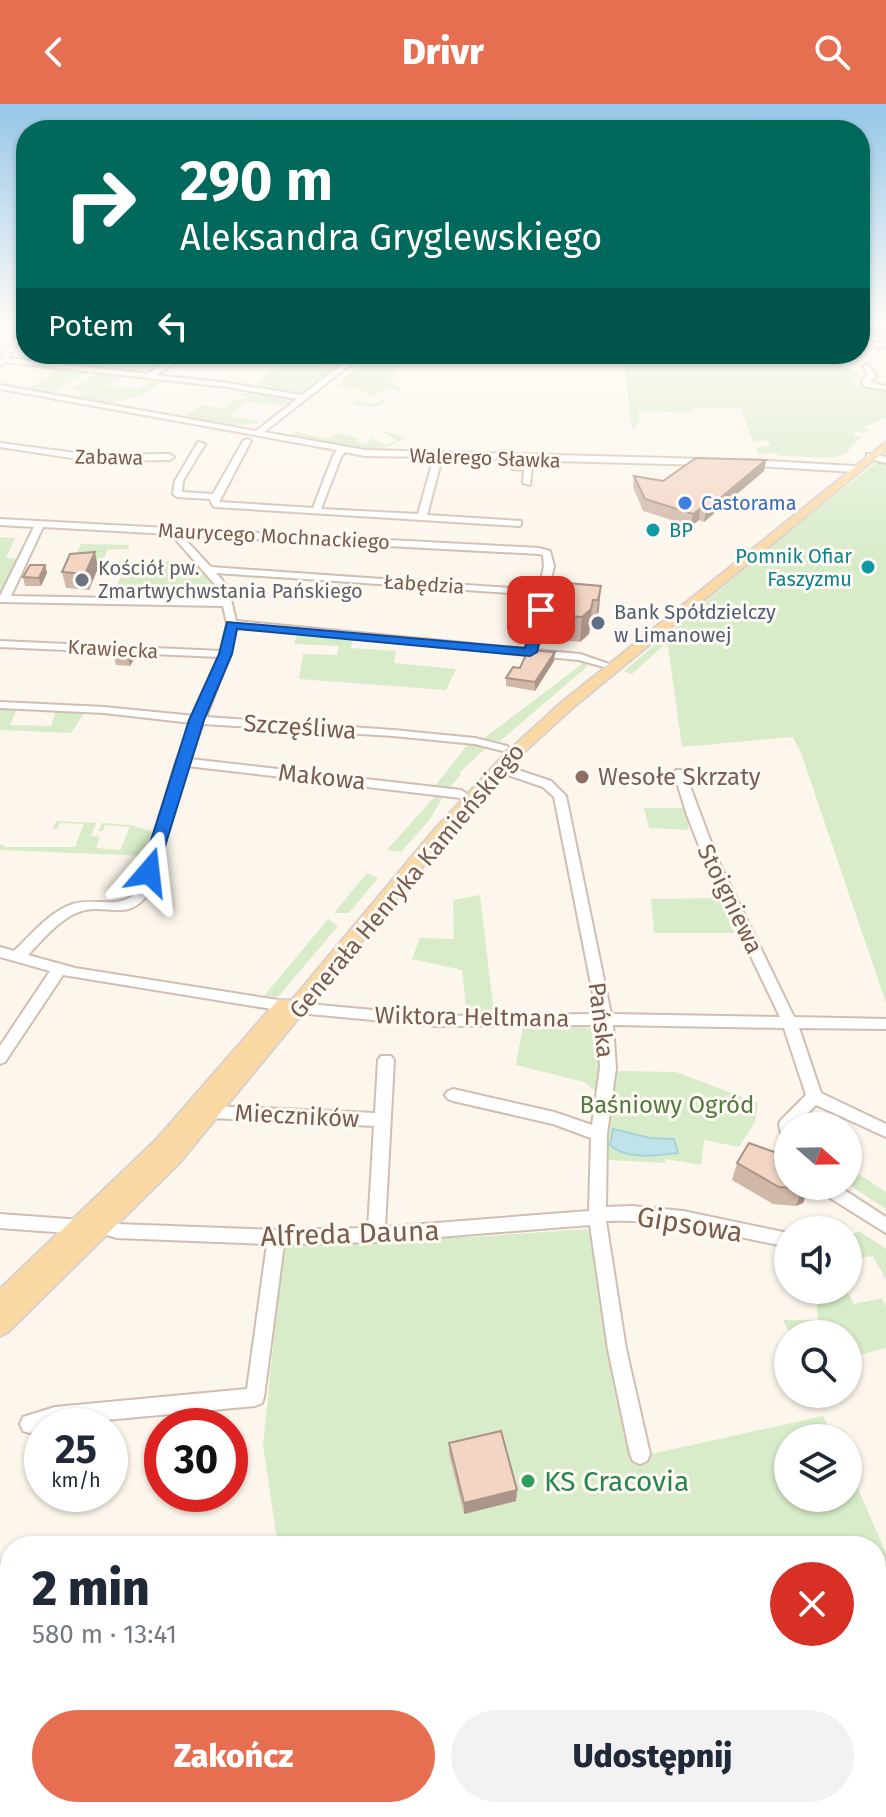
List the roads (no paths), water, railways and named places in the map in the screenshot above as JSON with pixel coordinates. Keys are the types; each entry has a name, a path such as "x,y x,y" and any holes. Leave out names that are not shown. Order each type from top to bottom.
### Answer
{"main road":[{"name":"Generała Henryka Kamieńskiego","path":"0,1325 291,1007 500,768 566,706 848,467 886,431"},
{"name":"Generała Henryka Kamieńskiego","path":"0,1304 92,1227 212,1112 291,1007 461,794 503,748 829,478 886,445"}],"street":[{"name":"Walerego Sławka","path":"80,402 340,453 437,460 712,461"},
{"path":"260,435 269,423 299,402"},
{"path":"260,435 293,406"},
{"path":"231,430 269,423"},
{"path":"197,432 340,453 316,511"},
{"path":"247,441 215,497 217,505 518,523"},
{"path":"201,444 179,481 177,494 215,497"},
{"name":"Zabawa","path":"0,445 72,457 170,457"},
{"path":"870,456 886,460"},
{"path":"794,459 848,467 801,464 734,461 794,459"},
{"path":"422,517 437,460 529,468 527,483"},
{"path":"801,464 821,470 829,478"},
{"name":"Maurycego Mochnackiego","path":"0,522 522,549 547,553 549,562 545,593"},
{"path":"40,523 2,599 227,603"},
{"path":"18,956 72,909 120,907 135,903 144,890 182,762 225,654 232,624 223,587 173,531"},
{"name":"Łabędzia","path":"208,570 545,593"},
{"path":"530,652 545,593"},
{"path":"232,624 580,657 604,664"},
{"name":"Krawiecka","path":"0,644 225,654"},
{"name":"Szczęśliwa","path":"0,705 104,710 197,720 411,735 475,741 503,748"},
{"name":"Makowa","path":"182,762 461,794"},
{"name":"Pańska","path":"500,768 547,784 560,796 605,1019 608,1068 599,1134 597,1215 617,1349 640,1454"},
{"name":"Stoigniewa","path":"680,773 703,847 790,1022 804,1055 814,1097"},
{"name":"Wiktora Heltmana","path":"0,952 59,969 291,1007 437,1021 605,1019 886,1024"},
{"path":"0,1058 59,969"},
{"path":"376,1235 386,1060"},
{"path":"453,1095 554,1118 599,1134"},
{"path":"798,1112 814,1097 886,1131"},
{"name":"Mieczników","path":"212,1112 381,1120"},
{"path":"846,1200 886,1226"},
{"name":"Alfreda Dauna","path":"0,1221 117,1231 276,1237 376,1235 582,1219 597,1215"},
{"name":"Gipsowa","path":"597,1215 675,1216 774,1237"},
{"path":"128,1409 255,1397 276,1237"}],"water":[{"path":"613,1129 650,1138 674,1139 678,1153 643,1156 625,1153 610,1145"}],"place":[{"name":"Castorama","path":"685,503"},
{"name":"BP","path":"653,530"},
{"name":"Pomnik Ofiar Faszyzmu","path":"868,567"},
{"name":"Kościół pw. Zmartwychwstania Pańskiego","path":"82,580"},
{"name":"Bank Spółdzielczy w Limanowej","path":"598,623"},
{"name":"Wesołe Skrzaty","path":"582,777"},
{"name":"KS Cracovia","path":"528,1481"}],"park label":[{"name":"Baśniowy Ogród","path":"667,1105"}]}
